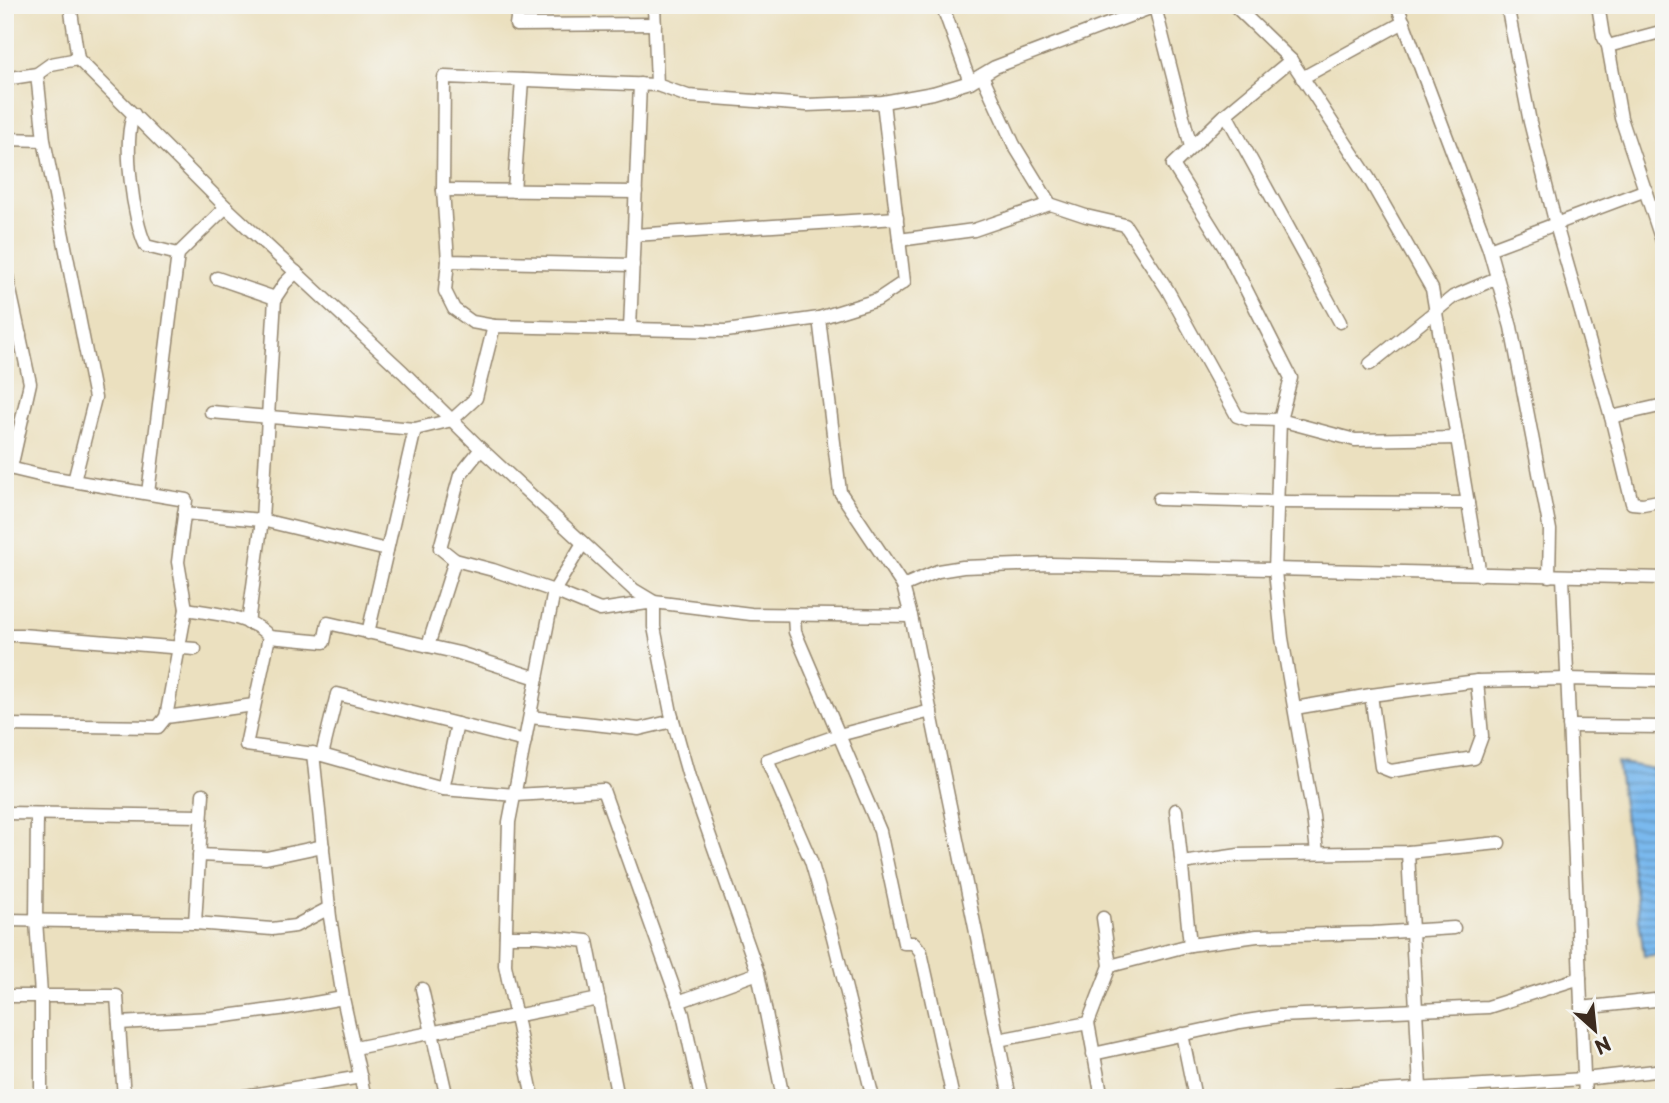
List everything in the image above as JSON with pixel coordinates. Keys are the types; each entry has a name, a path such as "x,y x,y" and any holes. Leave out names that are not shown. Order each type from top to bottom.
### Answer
{"street":[{"path":"70,5 78,59 226,208 403,372 481,449 634,590 654,602"},
{"path":"519,5 516,25 655,24"},
{"path":"654,5 657,85"},
{"path":"942,5 970,82"},
{"path":"1234,5 1291,60 1368,177 1432,289 1480,575"},
{"path":"1397,5 1489,249 1511,327 1550,530 1567,680 1585,1098"},
{"path":"1507,5 1530,122 1632,503 1664,500"},
{"path":"1598,5 1621,118 1664,247"},
{"path":"883,102 904,282 877,300 819,318 726,331 494,326 472,322 454,309 444,291 448,261 443,190 444,77 657,85 688,96 807,105 883,102 933,93 970,82 995,66 1157,6 1191,147"},
{"path":"1302,78 1404,22"},
{"path":"1608,46 1664,31"},
{"path":"5,79 37,74 51,64 78,59"},
{"path":"1291,60 1226,114 1173,165 1226,250 1291,378 1280,420 1275,571 1282,638 1317,853"},
{"path":"37,74 44,139 95,398 74,481"},
{"path":"982,75 1014,145 1050,204"},
{"path":"514,191 522,80"},
{"path":"630,329 640,84"},
{"path":"134,114 130,123 130,162 140,235 146,246 178,254"},
{"path":"1226,114 1340,322"},
{"path":"5,139 44,139"},
{"path":"443,190 636,192"},
{"path":"1489,249 1646,190"},
{"path":"899,240 974,230 1050,204 1125,225 1167,289 1237,416 1246,419 1280,420 1355,440 1457,438"},
{"path":"148,493 178,254 226,208"},
{"path":"634,235 897,218"},
{"path":"448,261 633,265"},
{"path":"5,267 30,383 8,467 43,476 186,500 178,562 186,609 166,717 158,727 5,724"},
{"path":"248,623 262,520 275,298 296,272"},
{"path":"216,278 275,298"},
{"path":"1370,365 1434,310 1453,297 1497,278"},
{"path":"819,318 840,492 903,586 1010,1098"},
{"path":"211,412 415,429 452,420 476,398 494,326"},
{"path":"5,334 20,335"},
{"path":"1611,417 1664,405"},
{"path":"368,633 415,429"},
{"path":"481,449 460,475 440,548 455,560 554,591 600,610 654,602 751,614 911,616"},
{"path":"1159,499 1468,503"},
{"path":"184,513 262,520 387,550"},
{"path":"533,1098 505,965 509,822 554,591 583,543"},
{"path":"428,646 455,560"},
{"path":"903,586 938,571 963,567 1051,565 1664,578"},
{"path":"654,602 654,627 673,721 689,777 758,973 783,1098"},
{"path":"186,609 236,618 264,630 269,637 246,745 317,754 443,789 515,794 603,789 683,1014 701,1098"},
{"path":"794,615 795,632 880,831 904,943 914,943 922,952 953,1098"},
{"path":"269,637 324,642 328,623 459,653 537,678"},
{"path":"5,635 195,649"},
{"path":"1295,708 1477,681 1664,681"},
{"path":"1371,695 1381,768 1391,771 1474,758 1482,736 1477,681"},
{"path":"365,1098 343,998 329,908 323,846 317,754 337,694 525,741"},
{"path":"166,717 254,705"},
{"path":"873,1098 833,936 811,861 767,760 839,735 931,711"},
{"path":"530,717 639,729 673,721"},
{"path":"443,789 457,724"},
{"path":"1569,726 1664,727"},
{"path":"195,923 203,794"},
{"path":"1176,810 1190,945"},
{"path":"5,813 201,816"},
{"path":"37,814 41,1098"},
{"path":"1182,863 1239,855 1408,852 1499,843"},
{"path":"199,855 266,858 323,846"},
{"path":"1408,852 1420,1088"},
{"path":"5,920 195,923 272,929 295,926 329,908"},
{"path":"1102,1098 1088,1023 1110,966 1103,918"},
{"path":"1110,966 1190,945 1256,936 1454,928"},
{"path":"506,936 587,941 618,1098"},
{"path":"678,1002 758,973"},
{"path":"1094,1054 1279,1016 1488,1007 1580,978"},
{"path":"422,989 447,1098"},
{"path":"5,996 117,996 124,1098"},
{"path":"119,1023 211,1018 343,998"},
{"path":"355,1048 598,999"},
{"path":"1581,1007 1664,999"},
{"path":"998,1040 1088,1023"},
{"path":"1182,1034 1195,1098"},
{"path":"1333,1097 1420,1088 1584,1079 1664,1070"},
{"path":"233,1098 361,1077"}],"water":[{"path":"1617,762 1664,771 1664,954 1644,956"}]}
